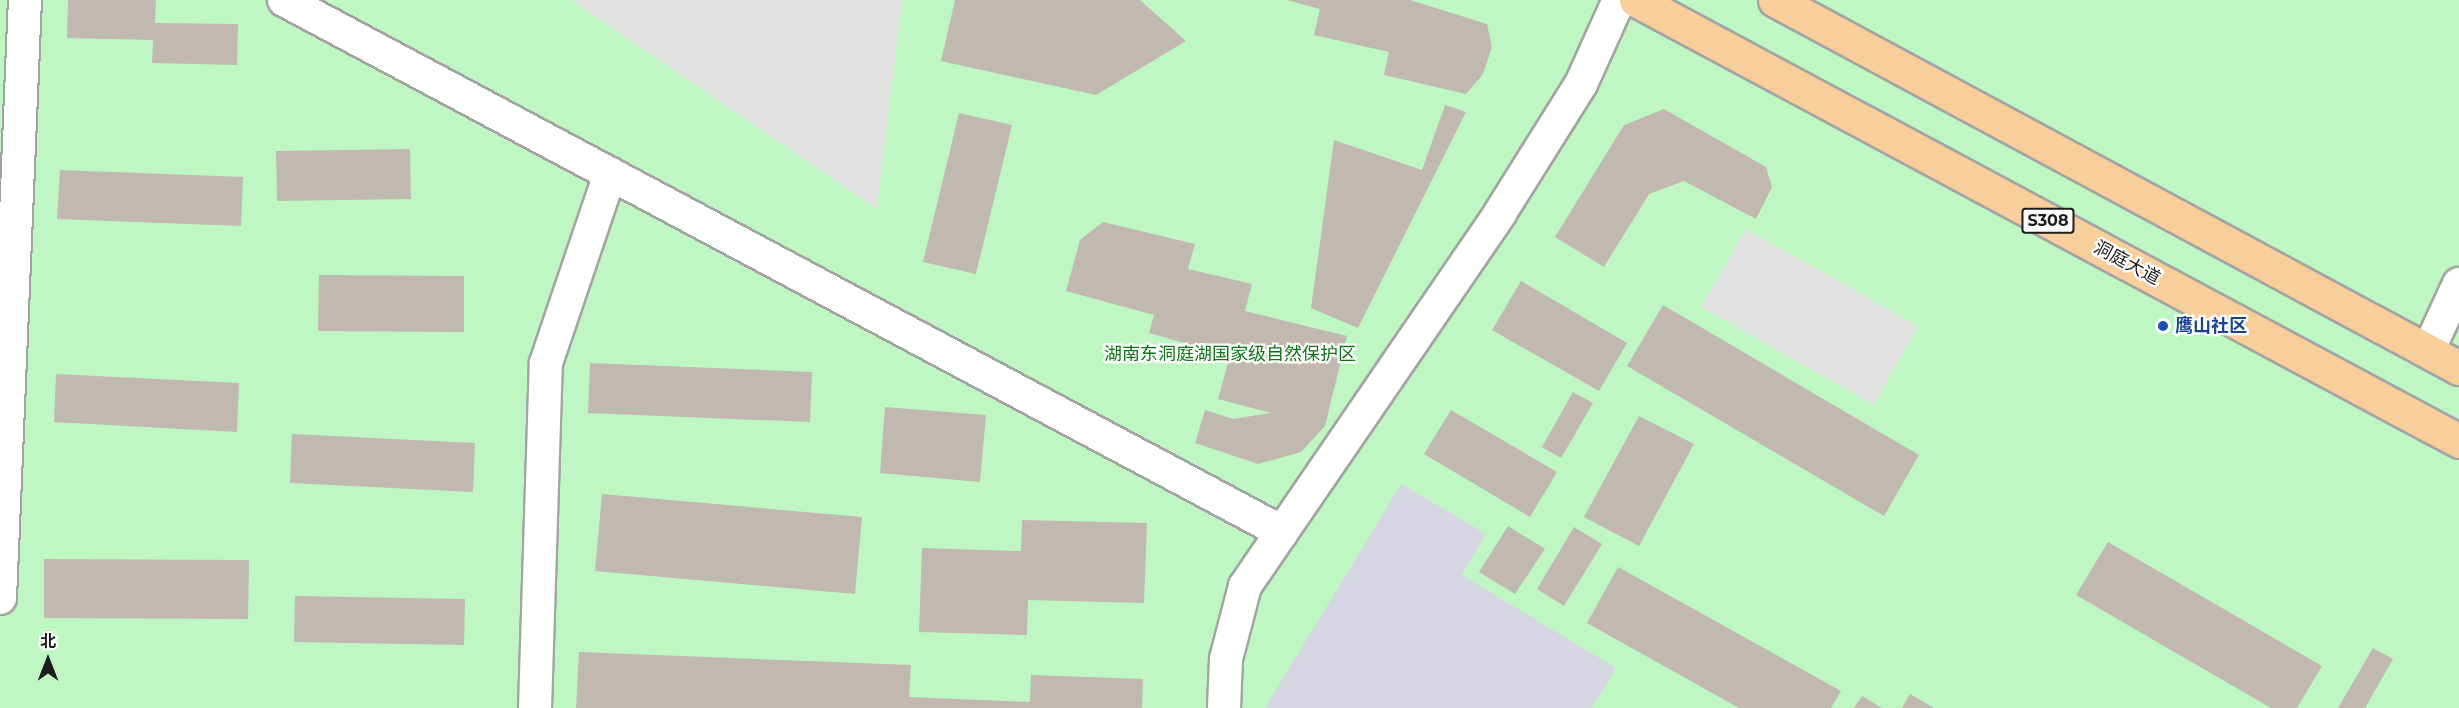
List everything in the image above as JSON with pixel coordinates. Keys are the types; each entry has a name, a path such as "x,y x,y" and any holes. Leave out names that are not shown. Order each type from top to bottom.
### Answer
{"main road":[{"name":"洞庭大道","path":"1636,0 2459,441"},
{"path":"1775,0 2459,368"}],"street":[{"path":"0,598 25,0"},
{"path":"284,0 1282,532"},
{"path":"1224,708 1226,659 1245,586 1500,213 1581,84 1619,0"},
{"path":"535,708 546,363 610,174"},
{"path":"2428,351 2459,284"}],"green space":[{"name":"湖南东洞庭湖国家级自然保护区","path":"0,0 2459,0 2459,708 0,708"}],"shaded area":[{"path":"571,0 902,0 877,209"},
{"path":"1746,229 1918,326 1874,405 1701,307"},
{"path":"1401,484 1486,534 1462,575 1616,668 1592,708 1265,708"}],"building":[{"path":"68,0 156,0 155,23 238,24 237,65 152,63 153,40 67,38"},
{"path":"955,0 1140,0 1186,41 1096,95 941,61"},
{"path":"1287,0 1410,0 1487,24 1492,47 1483,74 1466,94 1384,75 1389,52 1314,35 1320,9"},
{"path":"1445,105 1466,112 1358,328 1311,308 1334,140 1422,170"},
{"path":"1664,109 1766,167 1772,187 1756,219 1684,181 1649,194 1604,267 1555,237 1624,125"},
{"path":"959,113 1012,125 976,274 923,262"},
{"path":"410,149 411,199 277,201 276,151"},
{"path":"60,170 243,177 241,226 57,219"},
{"path":"1103,222 1195,244 1188,269 1252,284 1245,311 1347,336 1325,426 1301,452 1258,464 1195,443 1205,410 1233,419 1271,413 1218,399 1230,356 1149,333 1154,315 1066,291 1080,240"},
{"path":"319,275 464,276 464,332 318,331"},
{"path":"1521,281 1627,343 1599,391 1492,330"},
{"path":"1663,305 1919,455 1884,516 1627,366"},
{"path":"590,363 812,372 810,422 588,413"},
{"path":"56,374 239,383 237,432 54,422"},
{"path":"1573,392 1593,403 1561,458 1542,447"},
{"path":"885,407 986,415 980,482 880,473"},
{"path":"1451,410 1557,472 1530,517 1424,454"},
{"path":"1639,416 1694,444 1639,546 1584,517"},
{"path":"292,434 475,443 473,492 290,483"},
{"path":"602,494 862,517 855,594 595,571"},
{"path":"1022,520 1147,523 1144,603 1028,600 1027,635 919,632 922,548 1021,551"},
{"path":"1508,526 1545,549 1515,594 1479,572"},
{"path":"1574,527 1602,544 1564,606 1537,589"},
{"path":"2108,542 2322,666 2297,708 2271,708 2076,595"},
{"path":"44,559 249,560 248,619 44,618"},
{"path":"1618,567 1841,691 1831,708 1739,708 1587,623"},
{"path":"295,596 465,599 464,645 294,642"},
{"path":"2373,648 2393,659 2365,708 2338,708"},
{"path":"579,652 911,665 909,697 1030,702 1031,675 1143,679 1142,708 576,708"},
{"path":"1910,694 1934,708 1902,708"},
{"path":"1862,696 1882,708 1854,708"}],"place":[{"name":"鹰山社区","path":"2163,326"}]}
